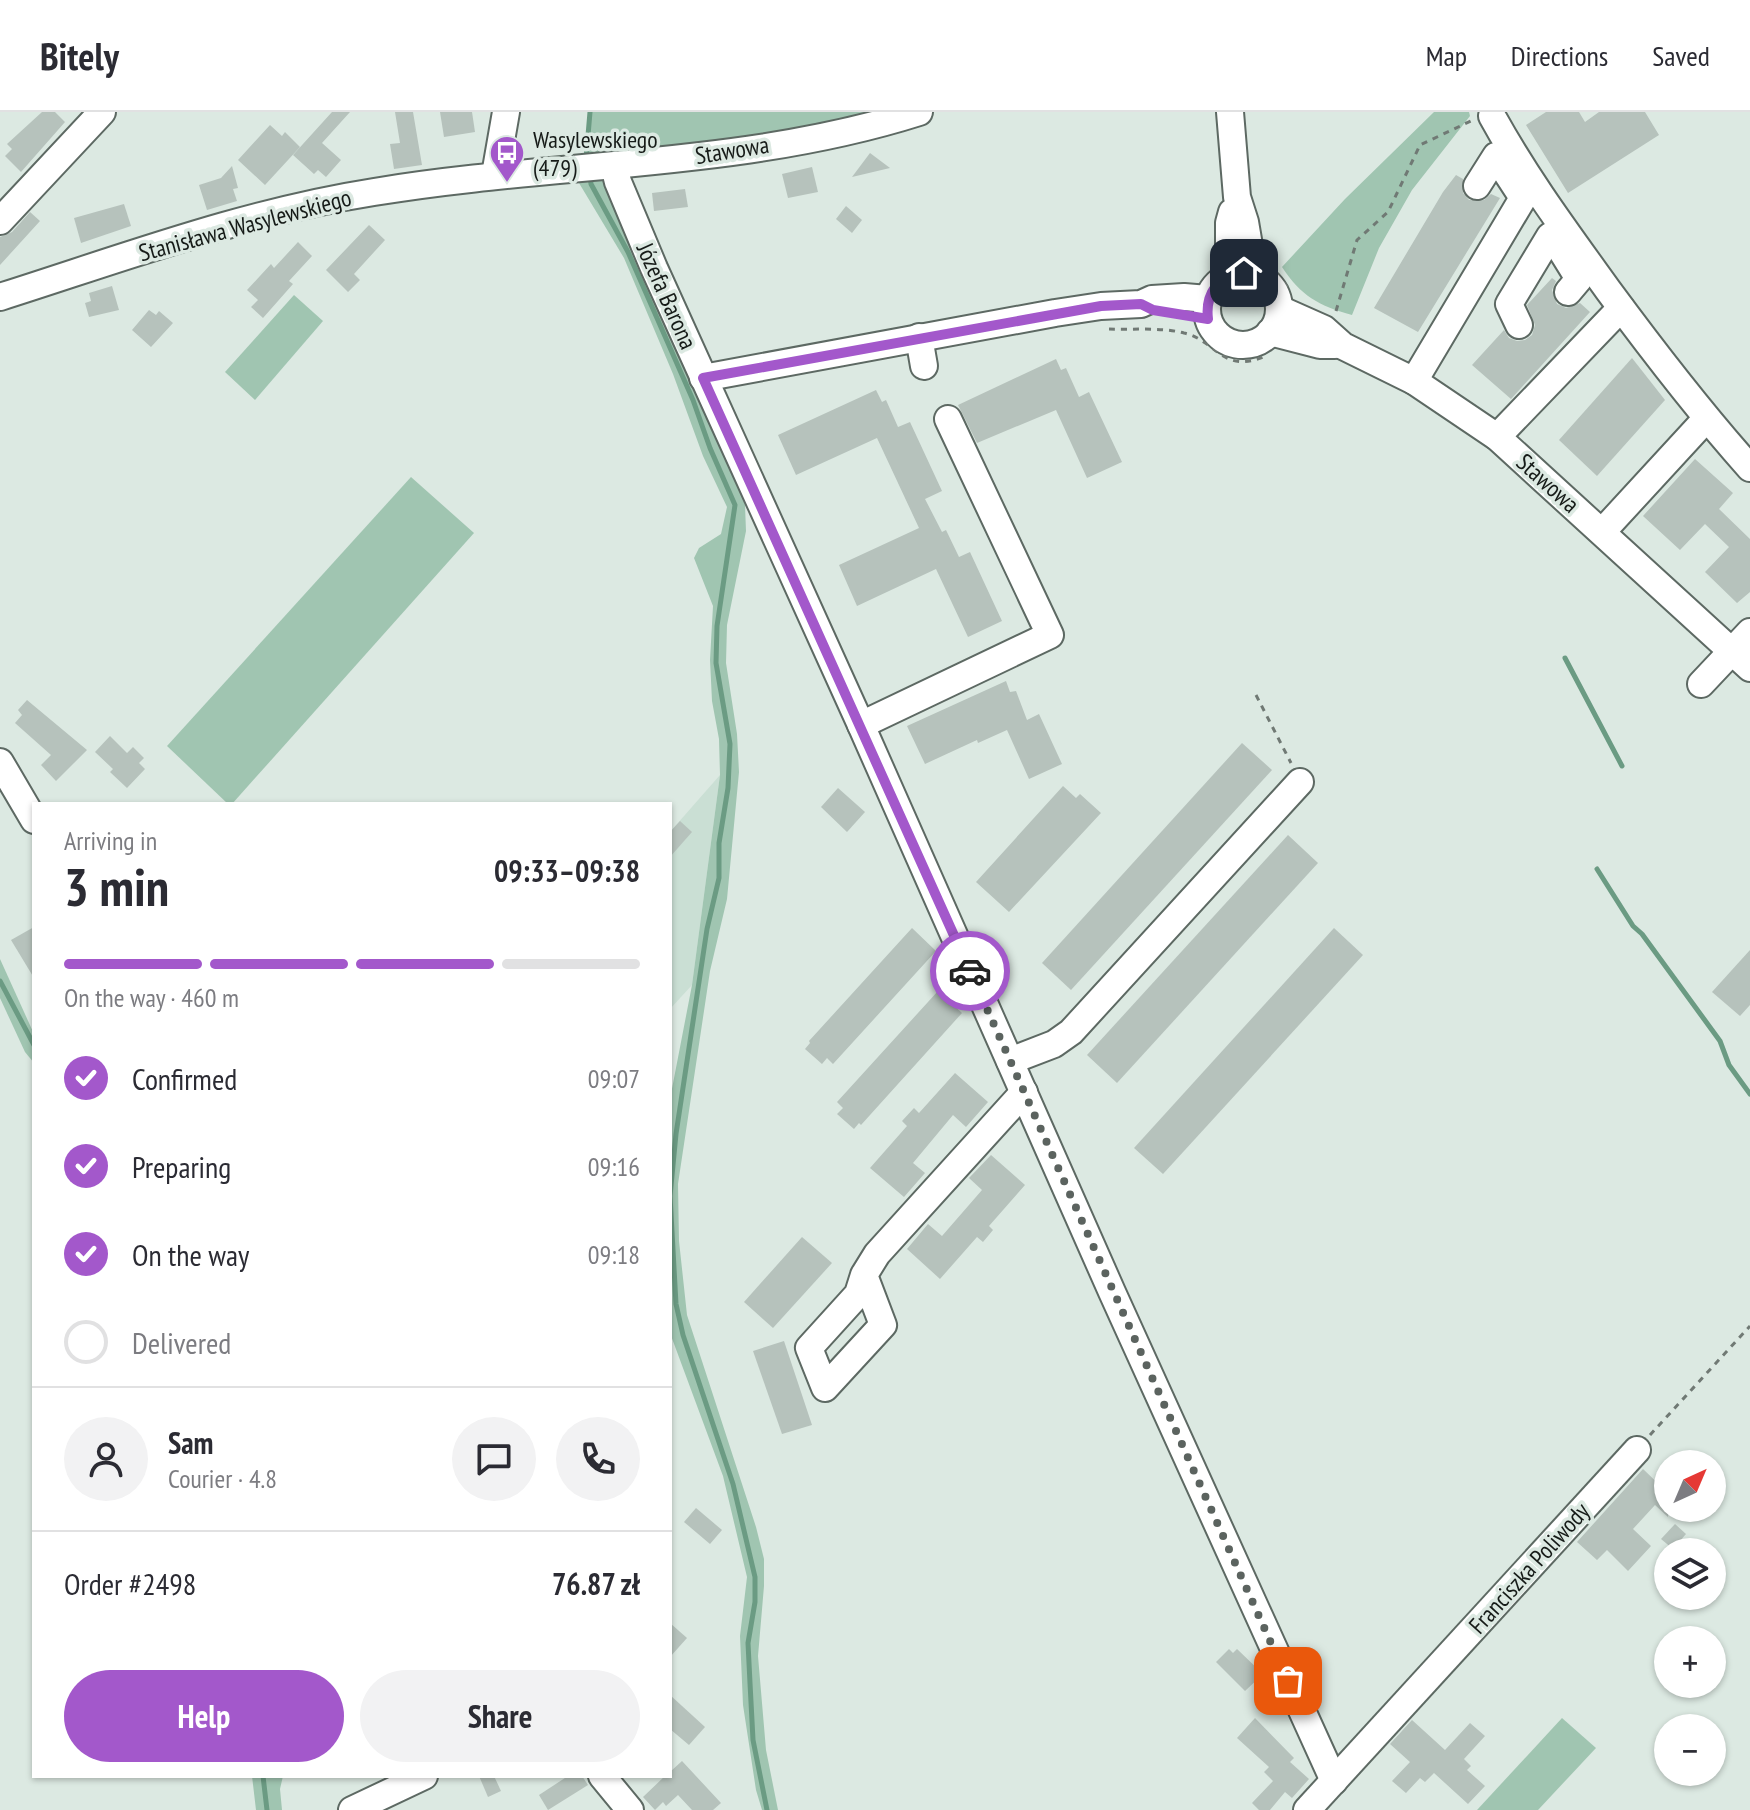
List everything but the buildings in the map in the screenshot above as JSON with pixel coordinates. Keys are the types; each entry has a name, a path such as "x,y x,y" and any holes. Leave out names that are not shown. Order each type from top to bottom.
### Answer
{"street":[{"path":"0,221 102,112"},
{"path":"495,175 506,112"},
{"name":"Stawowa","path":"495,175 718,154 812,138 919,112"},
{"path":"1230,112 1237,197 1245,222 1242,275"},
{"path":"1485,117 1487,142 1578,273 1579,279 1568,292"},
{"path":"1485,117 1621,308 1706,419 1750,468"},
{"path":"1477,186 1496,156"},
{"name":"Józefa Barona","path":"614,166 703,378 1334,1781"},
{"name":"Stanisława Wasylewskiego","path":"0,297 306,204 495,175"},
{"path":"1414,381 1466,269 1523,198"},
{"path":"1519,325 1509,304 1550,236"},
{"path":"1242,275 1274,292 1274,331 1253,344 1230,343 1213,329 1208,309 1213,289 1242,275"},
{"path":"703,378 1085,308 1184,297 1208,309"},
{"path":"1497,437 1621,308"},
{"name":"Stawowa","path":"1274,331 1324,329 1343,346 1414,381 1497,437 1741,660"},
{"path":"919,337 924,366"},
{"path":"861,725 1050,635 948,419"},
{"path":"1602,532 1706,419"},
{"path":"1701,684 1741,660 1750,632"},
{"path":"0,762 32,817"},
{"path":"1010,1061 1054,1044 1071,1032 1300,782"},
{"path":"864,1275 877,1254 1024,1092"},
{"name":"Franciszka Poliwody","path":"1307,1810 1637,1450"},
{"path":"352,1810 420,1778"},
{"path":"604,1778 630,1810"}],"path":[{"path":"1335,314 1357,240 1388,212 1420,145 1485,117"},
{"path":"1104,329 1182,333 1196,338 1222,357 1235,361 1248,361 1274,331"},
{"path":"1256,695 1300,782"},
{"path":"1637,1450 1750,1326"}],"shaded area":[{"path":"720,775 692,985 672,1007 672,830"}],"green space":[{"path":"590,112 919,112 615,166 735,470 745,505 746,531 727,625 726,663 737,734 739,772 727,899 710,971 678,1184 679,1241 687,1315 764,1559 758,1656 766,1750 778,1810 762,1810 743,1705 740,1636 747,1577 723,1476 672,1338 672,1089 692,985 720,775 710,660 713,606 694,558 699,548 721,534 727,507 703,456 673,374 624,258 579,183 613,166 586,154"},
{"path":"1434,112 1469,112 1470,116 1412,190 1379,248 1352,315 1312,298 1296,285 1282,267 1345,199"},
{"path":"294,295 323,321 255,400 225,372"},
{"path":"411,477 474,533 234,802 226,802 167,746"},
{"path":"0,959 32,1030 32,1061 25,1052 0,998"},
{"path":"1562,1718 1596,1748 1538,1810 1477,1810"},
{"path":"252,1778 283,1778 282,1810 256,1810"}],"waterway":[{"path":"586,159 590,112"},
{"path":"590,176 591,184 628,252 735,505 717,626 716,663 730,744 728,788 719,843 719,878 707,929 672,1175"},
{"path":"1565,658 1622,766"},
{"path":"1597,869 1633,926 1720,1041 1729,1065 1750,1094"},
{"path":"0,981 32,1041"},
{"path":"672,1232 676,1304 683,1335 733,1484 755,1577 755,1602 748,1643 750,1683 753,1740 767,1810"},
{"path":"263,1778 267,1810"}],"way so far":[{"path":"970,971 1288,1681"}],"place":[{"name":"Wasylewskiego (479)","path":"507,184"}],"route":[{"path":"970,971 703,378 1101,306 1141,304 1153,310 1208,319 1208,299 1213,289 1229,276 1244,273"}]}
